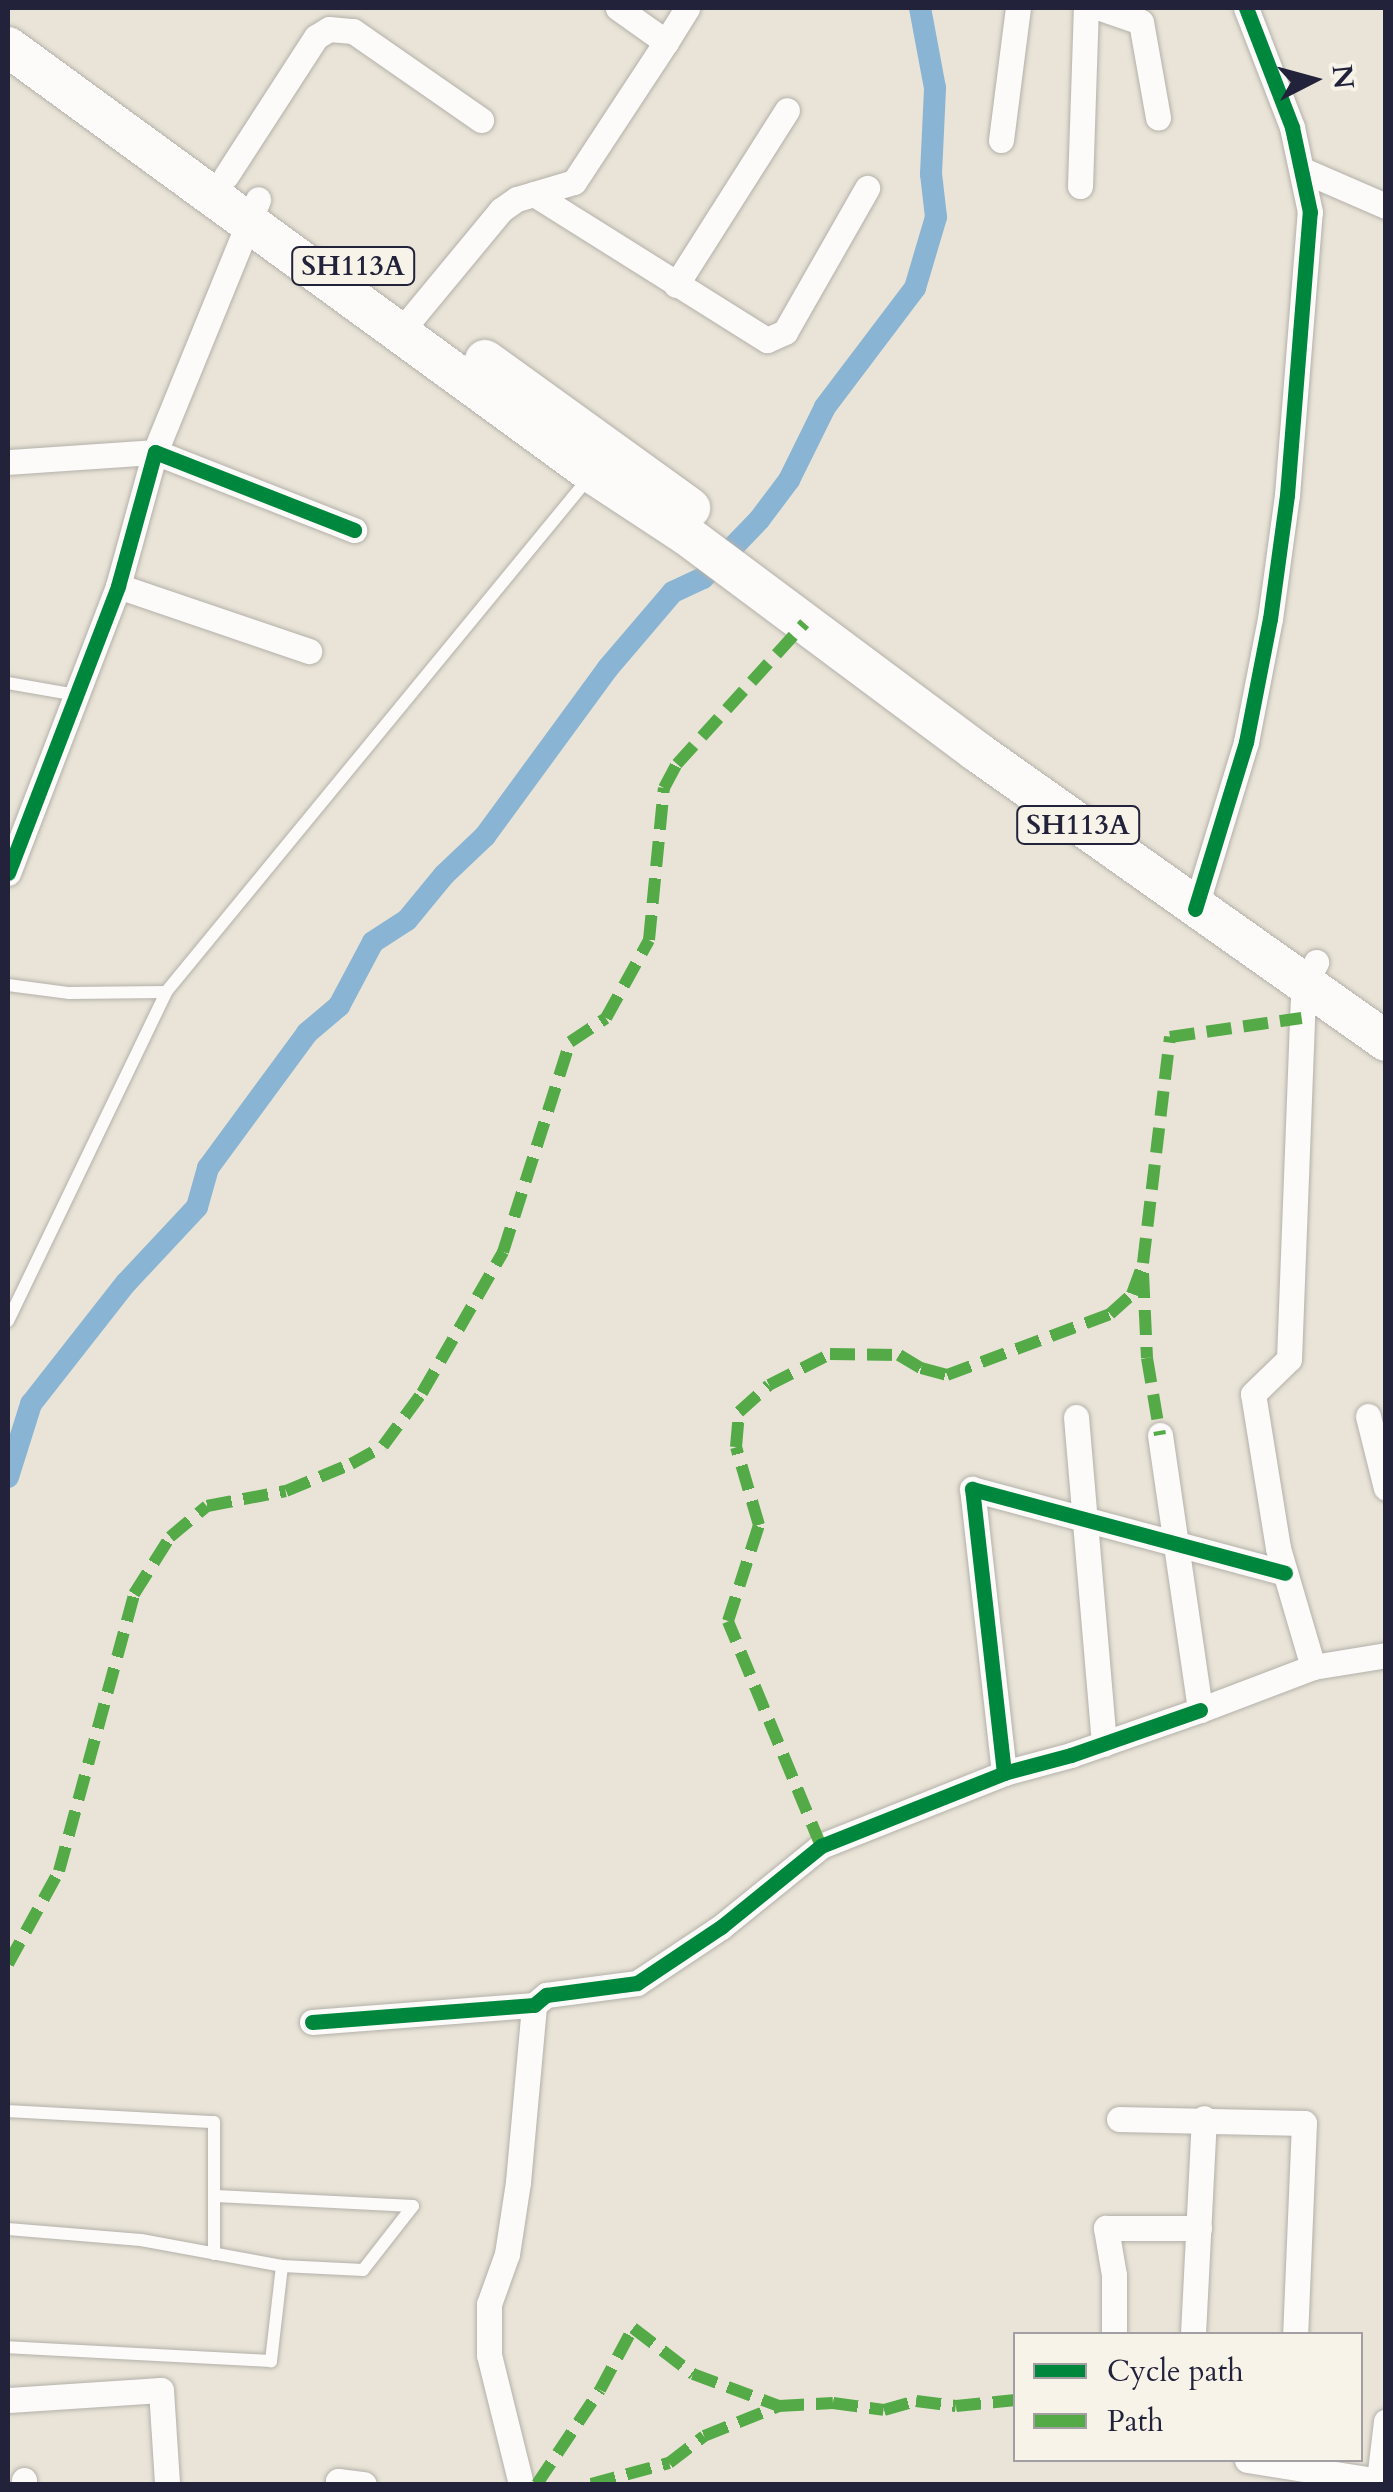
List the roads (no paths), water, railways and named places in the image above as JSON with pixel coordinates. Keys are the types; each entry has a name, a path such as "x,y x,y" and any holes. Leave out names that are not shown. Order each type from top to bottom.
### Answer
{"main road":[{"name":"SH113A","path":"8,18 408,321 1310,974 1386,1042"},
{"name":"SH113A","path":"8,47 243,199"},
{"name":"SH113A","path":"1310,974 1386,1012"}],"street":[{"path":"618,8 666,42"},
{"path":"408,321 500,210 574,182 687,8"},
{"path":"1001,140 1018,8"},
{"path":"1080,186 1086,8"},
{"path":"1100,8 1141,22 1158,117"},
{"path":"1200,898 1246,742 1270,619 1286,495 1310,212 1305,172 1246,8"},
{"path":"8,874 118,586 155,452 243,199 316,37 329,28 352,31 481,120"},
{"path":"676,286 787,110"},
{"path":"1305,172 1386,206"},
{"path":"534,194 756,337 778,338 867,188"},
{"path":"8,462 155,452 354,530"},
{"path":"118,586 309,652"},
{"path":"1310,974 1289,1360 1253,1394 1286,1572 1313,1667"},
{"path":"1368,1416 1386,1488"},
{"path":"1076,1417 1104,1744"},
{"path":"1160,1435 1200,1710"},
{"path":"1004,1773 972,1489 1286,1572"},
{"path":"312,2022 534,2005 546,1995 636,1983 721,1927 821,1846 1004,1773 1104,1744 1313,1667 1386,1656"},
{"path":"521,2484 489,2355 489,2304 507,2254 518,2182 534,2005"},
{"path":"1119,2118 1304,2123 1295,2332"},
{"path":"1194,2332 1204,2118"},
{"path":"1114,2332 1114,2275 1106,2228 1199,2228"},
{"path":"9,2400 162,2390 168,2484"},
{"path":"1280,2462 1312,2464 1382,2481 1386,2422"},
{"path":"338,2484 364,2484"}],"lane":[{"path":"8,1320 166,992 601,461"},
{"path":"8,683 77,694"},
{"path":"8,985 69,993 166,992"},
{"path":"8,2112 214,2122 214,2254"},
{"path":"8,2229 140,2240 282,2266 363,2270 413,2206 216,2196"},
{"path":"8,2347 271,2361 282,2266"}],"waterway":[{"path":"8,1477 31,1404 126,1283 197,1207 208,1168 307,1033 339,1006 373,942 407,920 444,875 485,836 608,668 673,592 703,578 759,520 789,480 825,407 915,288 936,217 931,174 935,88 920,8"}]}
